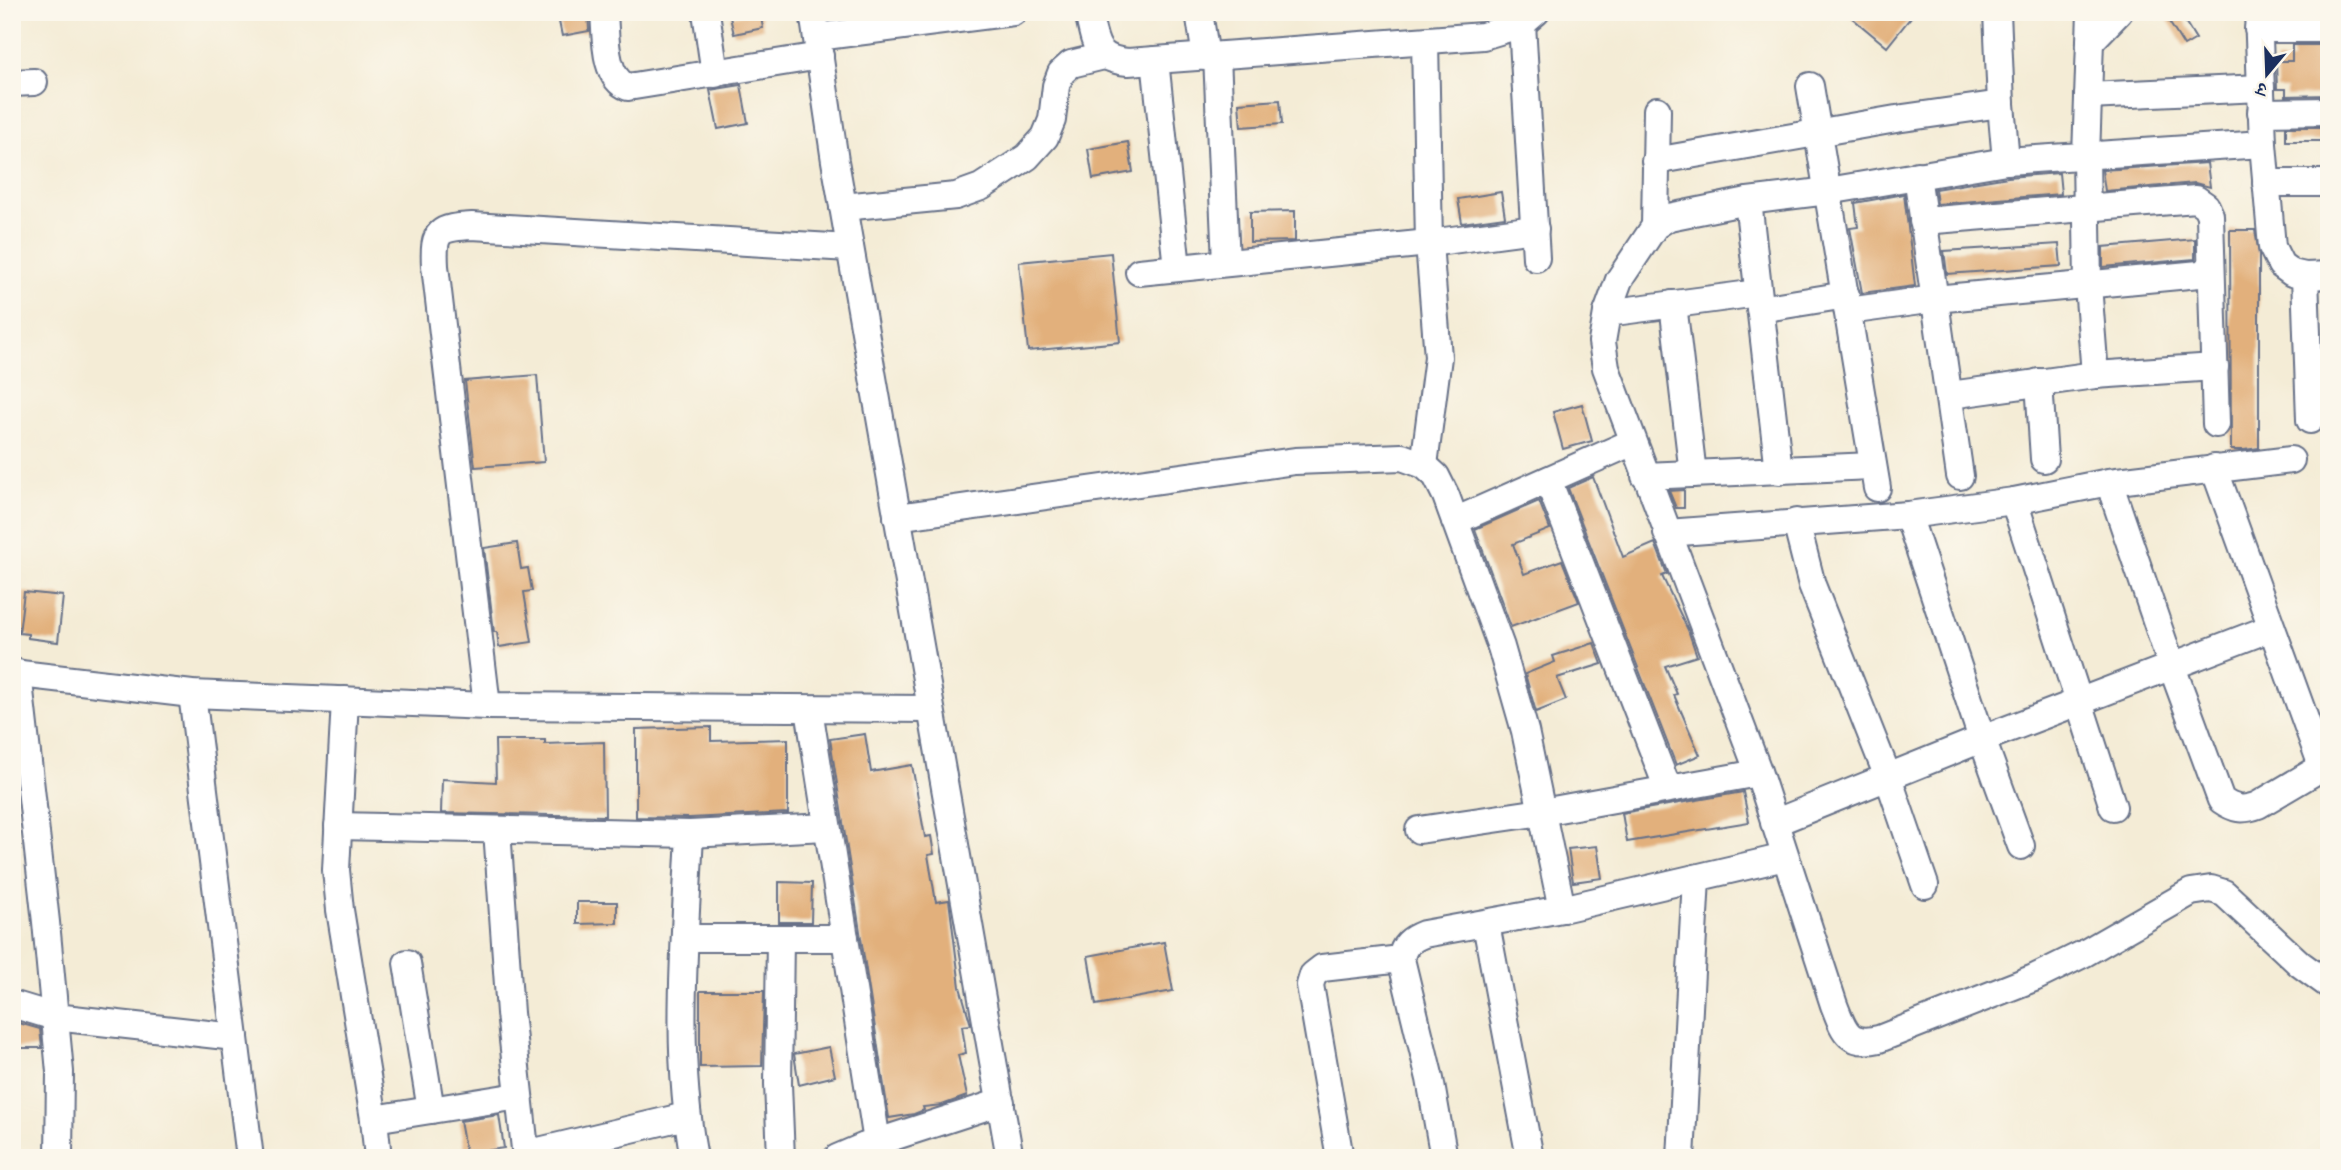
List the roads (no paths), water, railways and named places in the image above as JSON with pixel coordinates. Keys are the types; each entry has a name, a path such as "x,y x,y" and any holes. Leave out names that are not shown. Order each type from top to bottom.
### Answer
{"street":[{"path":"604,12 614,76 620,84 639,86 715,74 817,35 1013,12"},
{"path":"706,12 715,74"},
{"path":"1088,12 1097,45 1104,56 1114,61 1425,41 1480,24 1529,18 1536,258"},
{"path":"1199,12 1211,56 1226,263"},
{"path":"1997,12 2006,161"},
{"path":"2091,12 2086,156 2088,285 2095,375"},
{"path":"2090,42 2119,12"},
{"path":"2311,420 2317,275 2292,273 2281,265 2272,247 2263,144 2258,21 2329,29"},
{"path":"817,35 850,248 1010,1158"},
{"path":"1424,465 1438,357 1429,243 1425,41"},
{"path":"843,207 956,196 981,187 1027,158 1045,137 1052,120 1056,86 1061,73 1071,64 1104,56"},
{"path":"1155,60 1177,268"},
{"path":"1645,476 1779,471 1875,477 1810,86"},
{"path":"2088,96 2261,100 2329,111"},
{"path":"1654,161 2001,104"},
{"path":"1655,226 1654,161 1657,110"},
{"path":"2263,144 2006,161 1828,191 1748,201 1669,217 1655,226 1619,280 1607,313 1602,342 1606,368 1758,773 1843,1029 1852,1038 1864,1042 1880,1039 2034,978 2085,953 2190,892 2211,888 2224,893 2300,964 2329,985"},
{"path":"1917,175 1960,476"},
{"path":"2266,183 2329,183"},
{"path":"1923,221 2196,199 2206,206 2210,215 2216,424"},
{"path":"1748,201 1779,471"},
{"path":"487,706 435,266 434,247 439,235 447,228 472,226 850,248"},
{"path":"1139,272 1429,243 1535,229"},
{"path":"1607,313 1673,304 1759,301 1847,303 1935,299 2210,273"},
{"path":"1673,304 1693,474"},
{"path":"1950,395 2095,375 2215,367"},
{"path":"2039,383 2044,459"},
{"path":"1455,521 1633,442"},
{"path":"897,517 1295,461 1402,457 1424,465 1436,476 1446,496 1501,647 1525,731 1562,909"},
{"path":"1667,533 1908,515 2014,501 2109,481 2291,460"},
{"path":"2109,481 2172,667 2221,800 2232,808 2246,809 2258,805 2325,764 2271,628 2214,468"},
{"path":"1548,480 1668,789"},
{"path":"2014,501 2113,807"},
{"path":"1908,515 1982,739 2021,846"},
{"path":"1796,522 1812,585 1888,777 1925,885"},
{"path":"1774,823 1982,739 2271,628"},
{"path":"59,1158 60,1072 15,673 192,694 487,706 930,709"},
{"path":"192,694 250,1158"},
{"path":"345,700 336,870 378,1158"},
{"path":"809,709 825,827 877,1142"},
{"path":"1419,830 1542,812 1758,773"},
{"path":"338,826 690,834 825,827"},
{"path":"497,830 510,1013 526,1156 686,1116"},
{"path":"690,834 682,1048 686,1116 694,1158"},
{"path":"1444,1158 1430,1079 1401,959 1403,950 1413,938 1562,909 1785,857"},
{"path":"1681,1158 1696,877"},
{"path":"1486,923 1530,1158"},
{"path":"685,939 845,938"},
{"path":"780,939 778,1084 781,1158"},
{"path":"1340,1158 1310,985 1313,975 1322,968 1401,959"},
{"path":"407,963 431,1110"},
{"path":"12,1004 55,1017 235,1037"},
{"path":"374,1119 518,1096"},
{"path":"837,1158 877,1142 1001,1102"}]}
